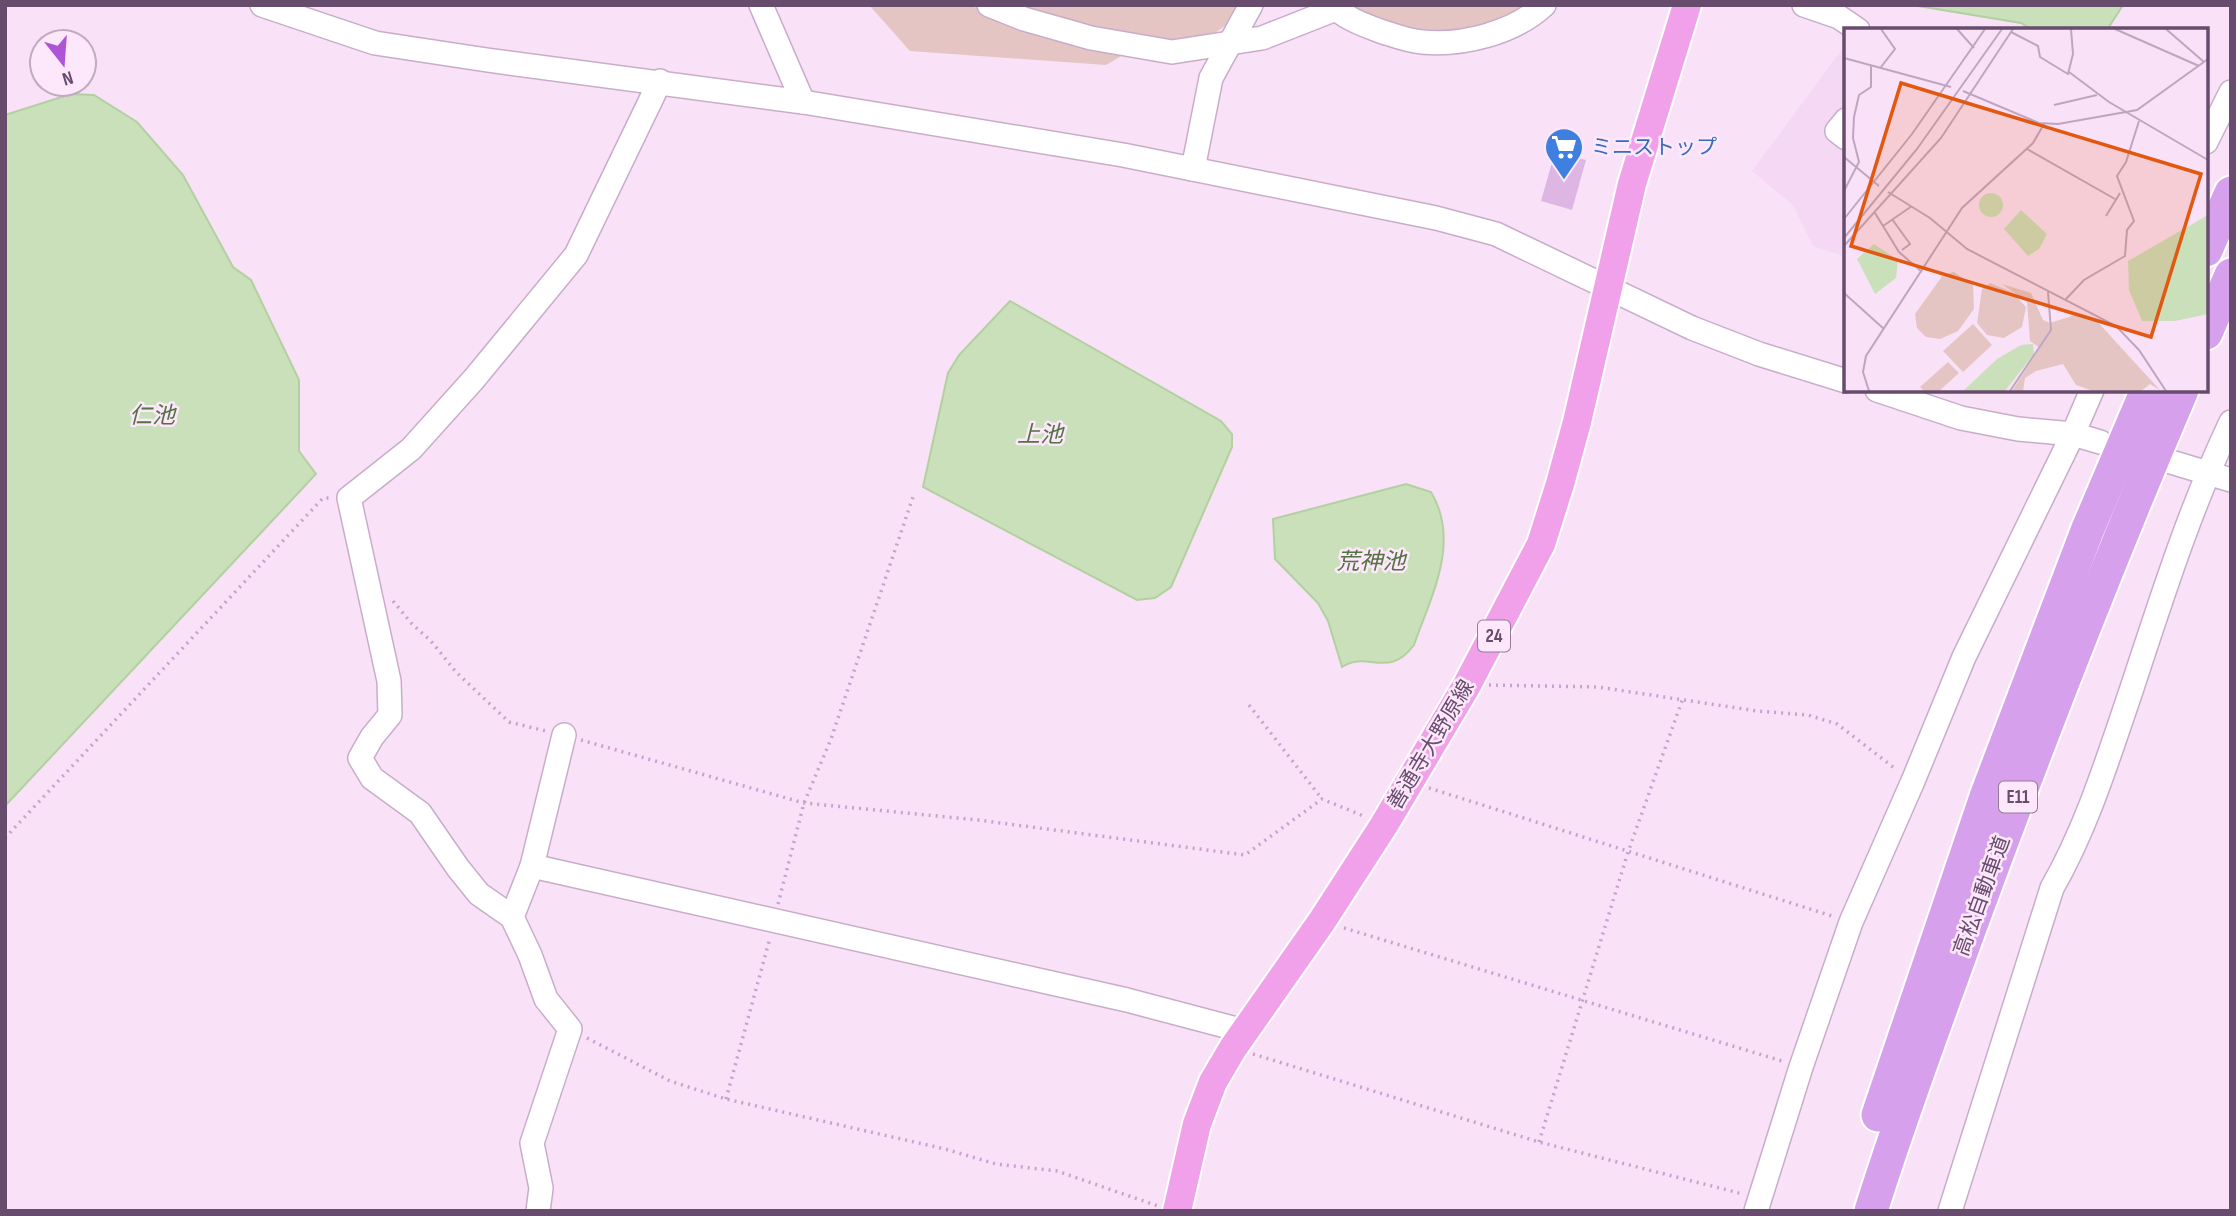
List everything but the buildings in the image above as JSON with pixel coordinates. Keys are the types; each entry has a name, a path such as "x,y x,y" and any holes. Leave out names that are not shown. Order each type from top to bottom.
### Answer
{"highway":[{"path":"2208,245 2231,193"},
{"path":"2208,328 2231,275"},
{"name":"高松自動車道","path":"1847,1211 1987,794 2087,531 2146,392"},
{"name":"高松自動車道","path":"1871,1211 1892,1143 2013,811 2116,546 2181,392"}],"main road":[{"name":"善通寺大野原線","path":"1171,1210 1213,1082 1238,1040 1322,921 1384,825 1467,685 1541,544 1570,447 1632,184 1687,5"}],"street":[{"path":"262,5 375,43 803,102 1123,155 1436,218 1496,234 1692,328 1759,354 1844,380"},
{"path":"761,5 803,102"},
{"path":"989,5 1024,19 1091,38 1172,52 1262,38 1334,7 1364,25 1421,43 1454,42 1485,36 1516,24 1544,5"},
{"path":"1193,169 1211,78 1251,5"},
{"path":"1804,5 1839,17 1855,28"},
{"path":"538,1211 541,1188 532,1143 570,1029 546,999 512,917 479,894 420,813 372,778 360,758 372,737 390,715 390,681 349,498 411,449 474,379 576,255 660,81"},
{"path":"2208,138 2231,92"},
{"path":"1844,122 1836,131 1844,137"},
{"path":"1890,392 1910,395 1961,418 2018,429 2073,434 2100,442"},
{"path":"1757,1204 1851,922 1964,657 2091,392"},
{"path":"1950,1211 2052,888 2064,867 2102,778 2207,472 2231,422"},
{"path":"2171,462 2231,480"},
{"path":"512,917 532,866 564,735"},
{"path":"532,866 1127,1000 1238,1040"}],"path":[{"path":"5,838 323,498 349,498"},
{"path":"726,1099 804,803 831,738 913,498"},
{"path":"388,596 412,624 431,640 456,672 509,722 804,803 978,820 1245,855 1322,799"},
{"path":"1467,685 1598,687 1757,711 1808,715 1837,724 1913,781"},
{"path":"1539,1142 1628,852 1683,698"},
{"path":"1249,705 1322,799 1384,825"},
{"path":"1408,782 1851,922"},
{"path":"1322,921 1801,1067"},
{"path":"570,1029 670,1080 726,1099 946,1149 996,1164 1057,1171 1171,1210"},
{"path":"1238,1040 1539,1142 1757,1204"}],"shaded area":[{"path":"869,5 969,5 1034,30 1128,52 1106,65 910,51"},
{"path":"1004,5 1241,5 1236,18 1212,35 1157,43"},
{"path":"1343,5 1535,5 1506,22 1423,37"},
{"path":"1844,47 1844,256 1813,246 1793,205 1752,171"}],"water":[{"path":"1912,5 2123,5 2108,28 2029,28 2021,23"},
{"name":"仁池","path":"58,98 98,98 137,122 183,175 233,267 251,280 299,380 299,451 316,474 5,806 5,115"},
{"name":"上池","path":"1010,301 1221,421 1232,434 1232,447 1171,587 1155,598 1137,600 923,487 948,373 959,355"},
{"name":"荒神池","path":"1406,484 1431,492 1440,511 1443,549 1435,588 1414,645 1405,655 1387,663 1361,661 1342,667 1328,621 1318,603 1275,559 1273,519"}],"place":[{"name":"ミニストップ","path":"1564,181"}]}
